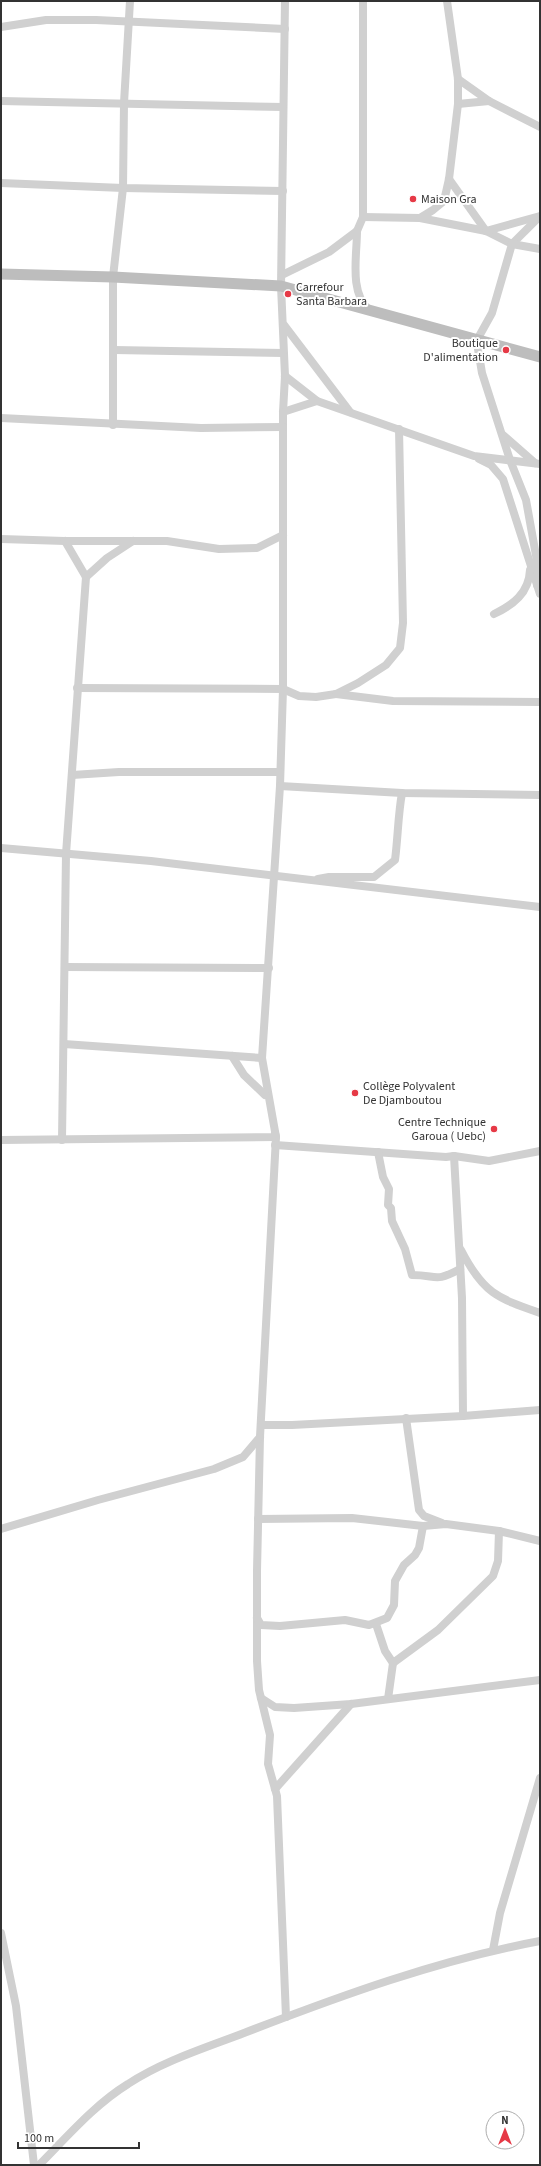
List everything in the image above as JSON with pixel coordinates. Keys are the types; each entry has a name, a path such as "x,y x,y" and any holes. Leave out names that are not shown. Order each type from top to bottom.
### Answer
{"main road":[{"path":"1,274 281,280 370,310 540,357"}],"street":[{"path":"113,425 113,277 123,188 124,103 130,1"},
{"path":"276,1141 259,1074 269,968 275,875 283,690 283,412 285,376 281,280 285,1"},
{"path":"281,280 329,252 356,231 363,217 362,1"},
{"path":"420,218 444,201 449,179 458,104 458,79 447,1"},
{"path":"1,27 46,20 285,29"},
{"path":"458,79 489,101 540,127"},
{"path":"1,101 283,107"},
{"path":"458,104 489,101"},
{"path":"449,179 486,231"},
{"path":"1,183 123,188 283,191"},
{"path":"486,231 540,216"},
{"path":"537,586 537,561 526,500 510,460 482,373 477,340 492,313 512,244 540,216"},
{"path":"363,217 420,218 486,231 512,244 540,250"},
{"path":"356,231 356,291 363,304 370,310"},
{"path":"284,325 351,412"},
{"path":"114,350 283,353"},
{"path":"285,376 317,401 474,456 491,465 503,480 529,564 540,594"},
{"path":"283,412 317,401"},
{"path":"1,418 113,425 201,428 283,427"},
{"path":"336,694 386,665 400,648 402,623 399,429"},
{"path":"502,434 538,464"},
{"path":"474,456 538,464"},
{"path":"1,539 65,542 133,540 167,541 219,549 257,548 283,535"},
{"path":"86,577 107,558 133,540"},
{"path":"62,1140 66,854 86,577 65,542"},
{"path":"494,614 513,603 522,595 529,583 529,564"},
{"path":"77,688 283,690 299,696 316,697 336,694 393,701 540,702"},
{"path":"72,775 119,772 280,772"},
{"path":"280,786 402,792 540,795"},
{"path":"310,881 329,877 374,877 394,860 397,842 398,814 402,792"},
{"path":"1,848 151,860 275,875 310,881 540,907"},
{"path":"65,967 269,968"},
{"path":"64,1044 260,1058"},
{"path":"232,1056 244,1074 265,1095"},
{"path":"260,1058 276,1141 260,1437 256,1661 260,1698 270,1735 268,1764 277,1796 286,2017"},
{"path":"1,1140 276,1141 378,1152 454,1156 489,1161 540,1151"},
{"path":"378,1152 383,1178 389,1189 388,1205 391,1208 392,1221 405,1249 412,1275 440,1278 451,1275 460,1269"},
{"path":"454,1156 460,1269 463,1416"},
{"path":"459,1246 471,1270 490,1292 503,1300 540,1313"},
{"path":"261,1425 292,1425 463,1416 540,1410"},
{"path":"406,1418 419,1510 424,1516 446,1524 499,1531 540,1541"},
{"path":"1,1529 98,1500 214,1470 243,1457 260,1437"},
{"path":"258,1519 352,1518 423,1526 446,1524"},
{"path":"256,1618 260,1625 280,1626 345,1620 369,1625 376,1624 387,1618 395,1597 395,1581 404,1566 415,1555 419,1548 423,1526"},
{"path":"392,1663 438,1630 493,1576 498,1561 499,1531"},
{"path":"376,1624 385,1651 392,1663 388,1699"},
{"path":"260,1698 275,1707 285,1708 352,1704 540,1680"},
{"path":"275,1789 352,1704"},
{"path":"493,1950 500,1913 540,1778"},
{"path":"1,1933 16,2006 34,2165"},
{"path":"39,2165 86,2118 128,2084 177,2059 286,2017 387,1981 493,1950 540,1940"}],"place":[{"name":"Maison Gra","path":"413,199"},
{"name":"Carrefour Santa Barbara","path":"288,294"},
{"name":"Boutique D'alimentation","path":"506,350"},
{"name":"Collège Polyvalent De Djamboutou","path":"355,1093"},
{"name":"Centre Technique Garoua ( Uebc)","path":"494,1129"}]}
